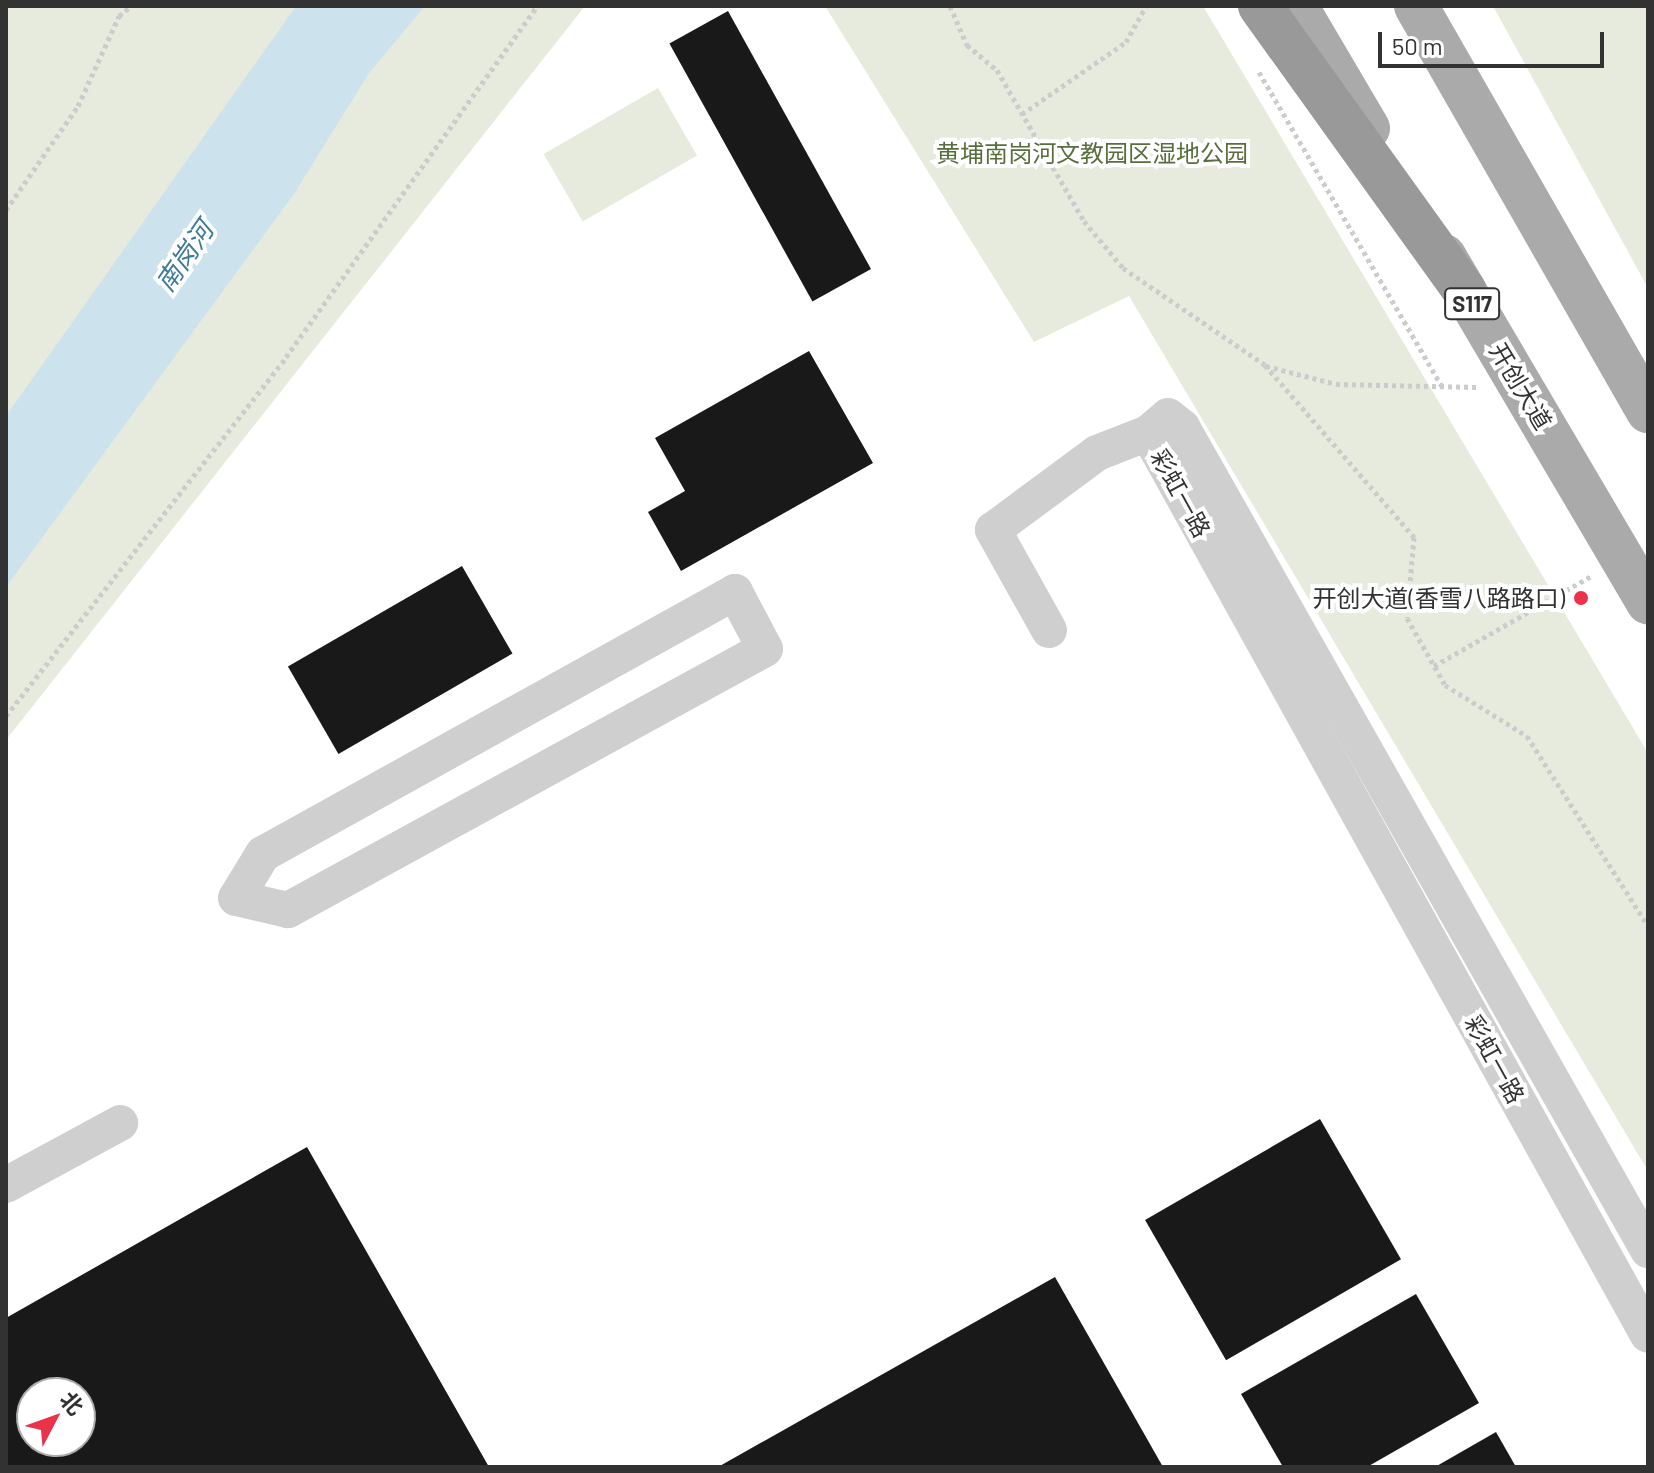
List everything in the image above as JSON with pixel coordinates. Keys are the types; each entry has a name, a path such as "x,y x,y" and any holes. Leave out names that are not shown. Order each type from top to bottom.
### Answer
{"highway":[{"path":"1260,6 1464,290"}],"main road":[{"name":"开创大道","path":"1296,6 1648,602"},
{"path":"1416,6 1648,411"}],"street":[{"name":"彩虹一路","path":"1648,1250 1182,427 1168,416 1148,433 1648,1335"},
{"path":"1049,630 993,530 1097,453 1148,433"},
{"path":"735,592 765,649 288,910 236,898 263,854 735,592"},
{"path":"6,1185 120,1123"}],"path":[{"path":"6,210 78,106 119,16 131,6"},
{"path":"6,716 286,357 537,6"},
{"path":"950,6 967,45 997,70 1084,221 1123,268 1265,365 1414,537 1407,618 1445,685 1527,736 1648,925"},
{"path":"1022,114 1126,42 1146,6"},
{"path":"1252,60 1442,386"},
{"path":"1265,365 1336,384 1522,387"},
{"path":"1434,666 1623,558"}],"green space":[{"path":"6,6 585,6 6,740"},
{"name":"黄埔南岗河文教园区湿地公园","path":"825,6 1203,6 1648,753 1648,1171 1129,296 1034,342"},
{"path":"1493,6 1648,6 1648,288"},
{"path":"658,88 697,156 583,222 544,154"}],"water":[{"name":"南岗河","path":"296,6 425,6 369,73 294,194 6,587 6,416"}],"building":[{"path":"728,11 871,269 812,301 669,43"},
{"path":"809,351 873,463 681,571 648,512 685,491 655,438"},
{"path":"462,566 512,653 338,754 288,666"},
{"path":"1320,1119 1401,1259 1226,1360 1145,1220"},
{"path":"307,1147 489,1467 6,1467 6,1318"},
{"path":"1055,1277 1163,1467 718,1467"},
{"path":"1416,1294 1479,1403 1367,1467 1283,1467 1241,1394"},
{"path":"1496,1432 1516,1467 1435,1467"}],"place":[{"name":"开创大道(香雪八路路口)","path":"1581,598"}]}
